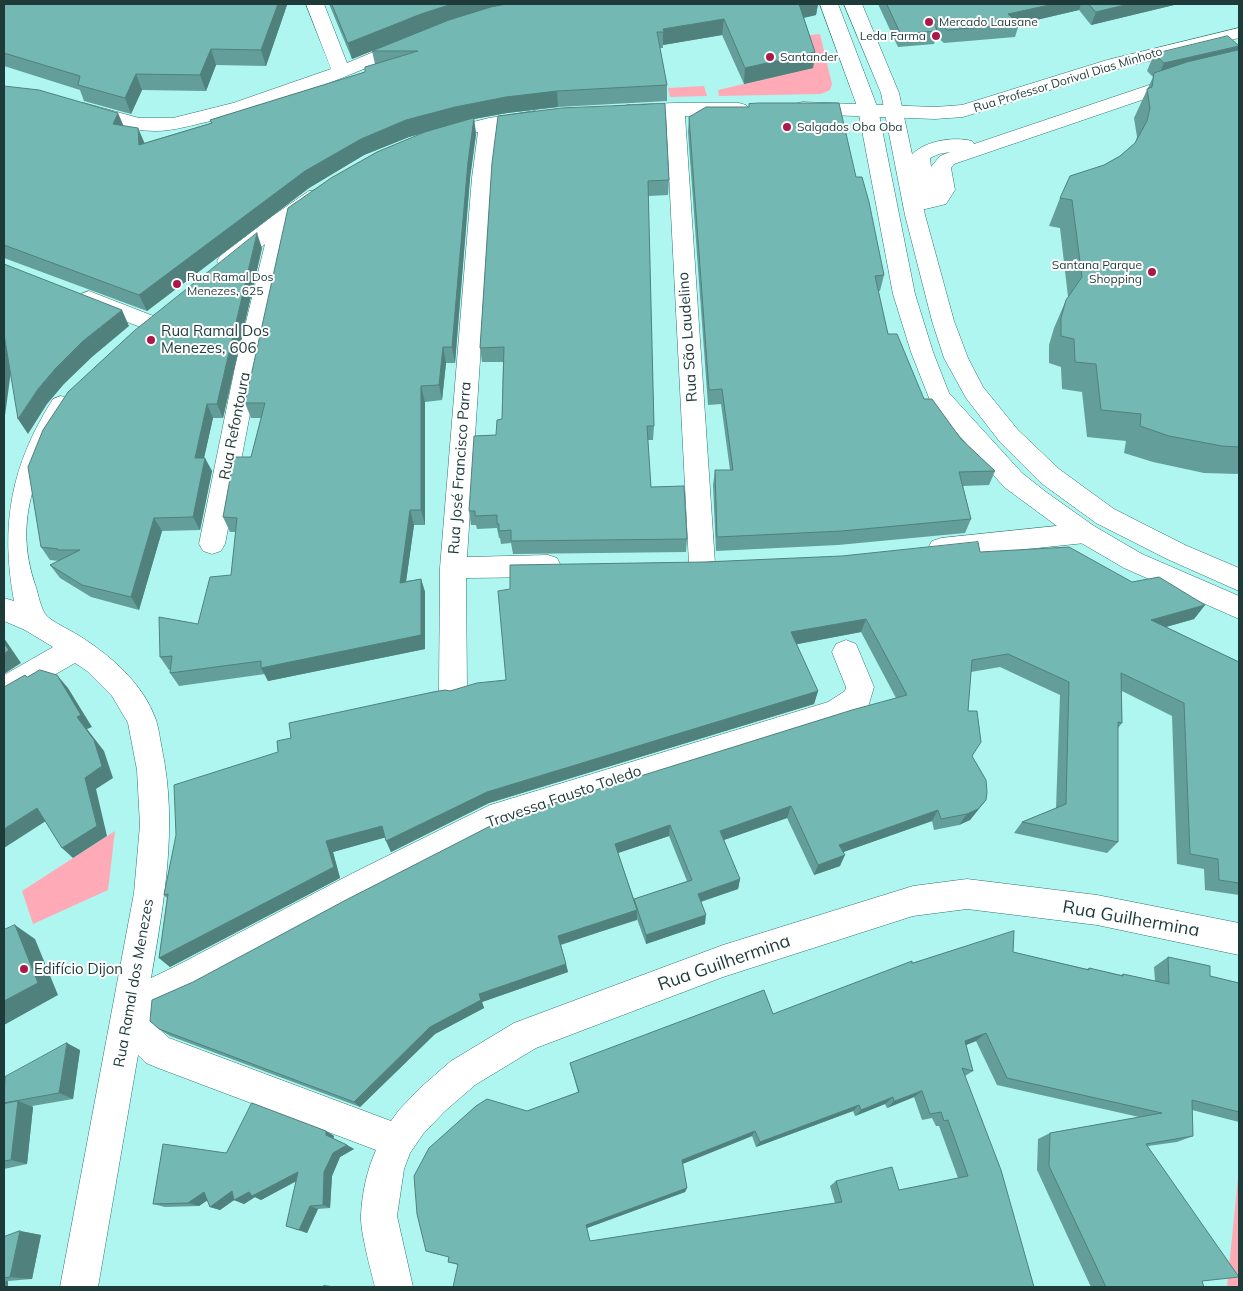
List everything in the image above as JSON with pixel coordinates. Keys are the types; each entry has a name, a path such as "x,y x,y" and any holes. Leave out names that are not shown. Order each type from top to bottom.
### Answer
{"street":[{"path":"315,4 341,72"},
{"path":"829,4 868,109 904,294 922,352 939,397 1013,480 1037,500 1085,533 1134,561 1239,608"},
{"path":"853,4 890,93 922,203 943,321 956,358 974,392 1009,436 1050,476 1105,516 1176,552 1239,580"},
{"name":"Rua Professor Dorival Dias Minhoto","path":"895,111 945,113 963,111 1114,64 1239,33"},
{"path":"68,104 132,123 166,124 260,102 341,72 422,38"},
{"path":"922,203 939,199 945,190 941,168 947,160 1168,85 1239,68"},
{"path":"606,112 756,108"},
{"path":"780,108 895,111"},
{"name":"Rua São Laudelino","path":"674,109 702,564"},
{"path":"423,142 488,124 559,114"},
{"name":"Rua José Francisco Parra","path":"488,124 482,178 452,568 572,566"},
{"path":"213,273 281,220 334,185"},
{"name":"Rua Refontoura","path":"212,544 247,367 281,220"},
{"path":"67,291 149,323"},
{"path":"35,622 19,579 13,550 15,507 25,474 40,439 62,405 74,392"},
{"path":"923,550 1085,533"},
{"path":"452,568 453,690"},
{"name":"Rua Ramal dos Menezes","path":"4,608 35,622 97,662 122,687 142,720 152,770 155,824 150,893 79,1287"},
{"path":"4,689 76,648"},
{"name":"Travessa Fausto Toledo","path":"131,1004 190,977 364,884 501,815 836,712 858,698 860,688 846,652"},
{"name":"Rua Guilhermina","path":"394,1287 379,1216 386,1168 398,1141 416,1116 463,1073 526,1034 723,961 913,901 967,894 1097,910 1239,939"},
{"path":"131,1004 142,1036 158,1052 398,1141"}],"shaded area":[{"path":"820,34 832,84 830,90 821,94 719,96 718,90 812,68 802,36"},
{"path":"704,86 707,96 670,97 668,88"},
{"path":"115,831 108,890 33,924 22,891"},
{"path":"1239,1168 1239,1287 1227,1287"}],"building":[{"path":"4,4 278,4 261,50 211,49 200,75 136,74 125,98 78,85 80,76 4,53"},
{"path":"332,4 452,4 421,14 348,43"},
{"path":"507,4 799,4 815,52 745,68 724,19 663,29 664,32 657,32 667,85 557,91 506,97 455,107 406,120 361,139 305,171 139,295 4,245 4,86 39,90 118,113 113,124 138,128 139,145 212,123 210,120 365,72 365,67 418,51 372,51 449,20"},
{"path":"887,4 1054,4 1008,14 1019,24 947,30 933,17 937,31 901,34"},
{"path":"1089,4 1129,4 1096,12"},
{"path":"1228,36 1239,46 1164,63 1154,54"},
{"name":"Santana Parque Shopping","path":"1239,50 1239,447 1222,446 1169,436 1140,426 1141,414 1101,410 1096,364 1075,362 1074,339 1061,336 1061,318 1066,300 1082,277 1072,200 1060,198 1070,176 1104,165 1120,156 1135,143 1147,121 1150,108 1147,89 1152,87 1154,73 1187,62"},
{"path":"839,103 856,177 862,177 869,202 884,275 875,276 888,334 897,334 924,399 932,399 961,439 995,471 959,472 971,519 842,531 717,537 715,470 733,470 722,389 709,390 689,117 706,107 749,107 749,104"},
{"path":"665,104 669,180 648,181 654,426 647,426 651,487 684,486 687,539 511,541 511,530 499,531 497,515 475,516 475,511 469,511 474,436 496,435 497,420 502,419 504,347 480,348 492,163 498,116 562,108"},
{"path":"474,118 468,162 452,347 443,347 439,385 421,386 421,510 410,510 400,583 421,579 421,635 261,668 261,661 170,673 172,656 160,657 159,617 198,624 210,577 231,575 237,518 223,517 234,457 251,457 265,403 245,403 288,208 331,178 377,152 425,132"},
{"path":"257,233 217,404 207,404 195,458 205,458 193,517 154,518 131,597 82,585 50,565 80,550 58,550 41,547 28,467 43,430 68,392 134,331"},
{"path":"4,264 122,310 83,341 55,369 38,389 18,419 4,334"},
{"path":"978,542 980,552 1069,547 1132,582 1159,577 1205,605 1151,620 1239,662 1239,883 1219,880 1218,859 1190,854 1184,703 1121,673 1122,723 1118,722 1118,842 1022,822 1066,804 1069,682 1008,654 972,660 968,711 977,711 981,742 972,756 986,780 987,792 986,800 978,809 967,814 941,819 938,810 839,845 845,855 818,865 791,806 720,831 740,879 698,894 706,915 646,935 634,899 692,880 670,825 615,844 637,910 558,936 566,964 479,994 481,1000 430,1027 354,1102 159,1029 150,1021 152,1000 193,982 344,901 506,818 852,710 907,695 866,619 791,632 818,691 487,792 386,841 382,826 326,841 334,867 159,958 168,894 164,895 176,835 174,785 278,752 277,741 291,738 289,723 433,692 450,691 477,683 506,680 498,591 510,589 510,565 704,562 842,556"},
{"path":"4,643 9,650 4,654"},
{"path":"40,670 57,675 81,715 77,717 94,740 102,766 85,778 97,826 62,848 37,808 4,829 4,687 25,675 27,677"},
{"path":"15,925 38,983 4,1001 4,930"},
{"path":"1014,931 1013,952 1089,970 1089,968 1169,984 1168,957 1210,966 1210,976 1239,983 1239,1112 1192,1100 1193,1136 1146,1144 1239,1277 1202,1281 1204,1287 1106,1287 1049,1166 1050,1133 1162,1113 1007,1078 986,1033 965,1041 973,1071 962,1068 1001,1170 1034,1287 453,1287 458,1264 448,1262 449,1257 426,1251 417,1214 414,1176 429,1148 476,1106 487,1099 527,1111 579,1092 570,1063 764,990 773,1014 912,961 912,963","holes":["922,1091 930,1114 941,1112 944,1121 948,1120 968,1176 899,1190 892,1167 836,1181 842,1202 590,1241 586,1225 687,1188 682,1160 755,1131 760,1142 859,1105 861,1110 893,1097 894,1101"]},
{"path":"67,1043 59,1093 4,1103 5,1077"},
{"path":"18,1101 11,1160 4,1161 4,1104"},
{"path":"252,1103 326,1131 326,1135 347,1145 333,1153 324,1172 323,1205 310,1206 299,1230 286,1226 298,1172 252,1196 249,1192 234,1200 232,1191 210,1207 204,1192 188,1203 153,1204 163,1144 226,1153"},
{"path":"20,1231 10,1277 4,1278 4,1237"}],"place":[{"name":"Mercado Lausane","path":"929,22"},
{"name":"Leda Farma","path":"936,36"},
{"name":"Santander","path":"770,57"},
{"name":"Salgados Oba Oba","path":"787,127"},
{"name":"Santana Parque Shopping","path":"1152,272"},
{"name":"Rua Ramal Dos Menezes, 625","path":"177,284"},
{"name":"Rua Ramal Dos Menezes, 606","path":"151,340"},
{"name":"Edifício Dijon","path":"24,969"}]}
